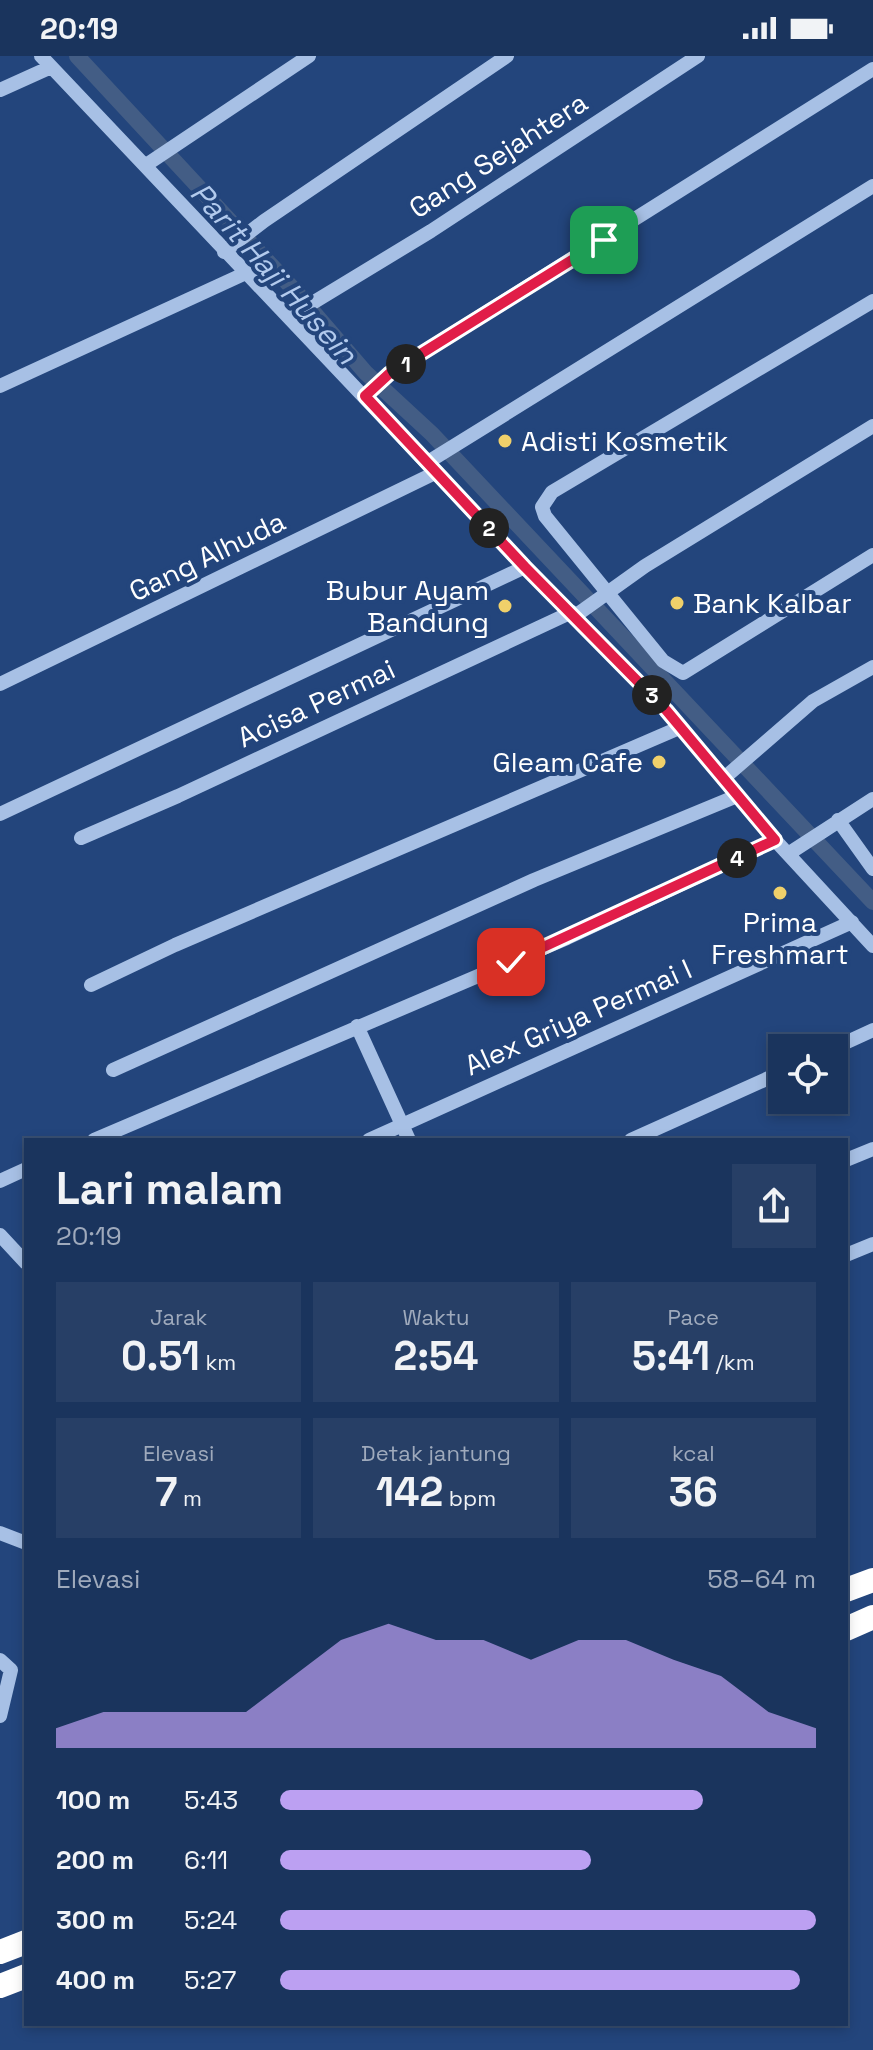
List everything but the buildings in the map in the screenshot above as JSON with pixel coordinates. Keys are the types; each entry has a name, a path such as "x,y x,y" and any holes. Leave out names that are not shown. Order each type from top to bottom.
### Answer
{"highway":[{"path":"848,1589 873,1580"},
{"path":"848,1628 873,1617"},
{"path":"0,1952 24,1943"},
{"path":"0,1986 24,1977"}],"street":[{"path":"149,163 309,56"},
{"path":"227,250 264,221 507,56"},
{"name":"Gang Sejahtera","path":"294,314 431,231 698,56"},
{"path":"0,90 46,62 149,163 246,273 294,314 525,567 576,613 679,728 728,775 737,796 775,840 794,849 852,922 871,939"},
{"path":"368,393 390,373 873,69"},
{"name":"Gang Alhuda","path":"0,684 433,464 464,437 873,186"},
{"path":"0,386 246,273"},
{"path":"873,301 545,498 542,507 545,516 602,594 663,661 683,673 873,555"},
{"name":"Acisa Permai","path":"81,838 576,613 873,426"},
{"path":"0,814 525,567"},
{"path":"728,775 813,701 873,667"},
{"path":"91,985 175,945 679,728"},
{"path":"113,1070 534,880 737,796"},
{"path":"794,849 873,799"},
{"path":"838,820 873,869"},
{"path":"99,1138 567,938 775,840"},
{"name":"Alex Griya Permai I","path":"373,1138 852,922"},
{"path":"357,1026 408,1138"},
{"path":"848,1042 873,1030"},
{"path":"635,1138 768,1078"},
{"path":"848,1159 873,1149"},
{"path":"0,1181 24,1170"},
{"path":"0,1235 24,1261"},
{"path":"848,1254 873,1244"},
{"path":"0,1533 24,1542"},
{"path":"0,1660 11,1670 0,1716"}],"waterway":[{"name":"Parit Haji Husein","path":"77,56 296,292 365,372 431,433 873,902"}],"place":[{"name":"Adisti Kosmetik","path":"505,441"},
{"name":"Bank Kalbar","path":"677,603"},
{"name":"Bubur Ayam Bandung","path":"505,606"},
{"name":"Gleam Cafe","path":"659,762"},
{"name":"Prima Freshmart","path":"780,893"}],"route":[{"path":"511,962 775,840 666,710 525,567 365,396 390,373 604,240"}]}
